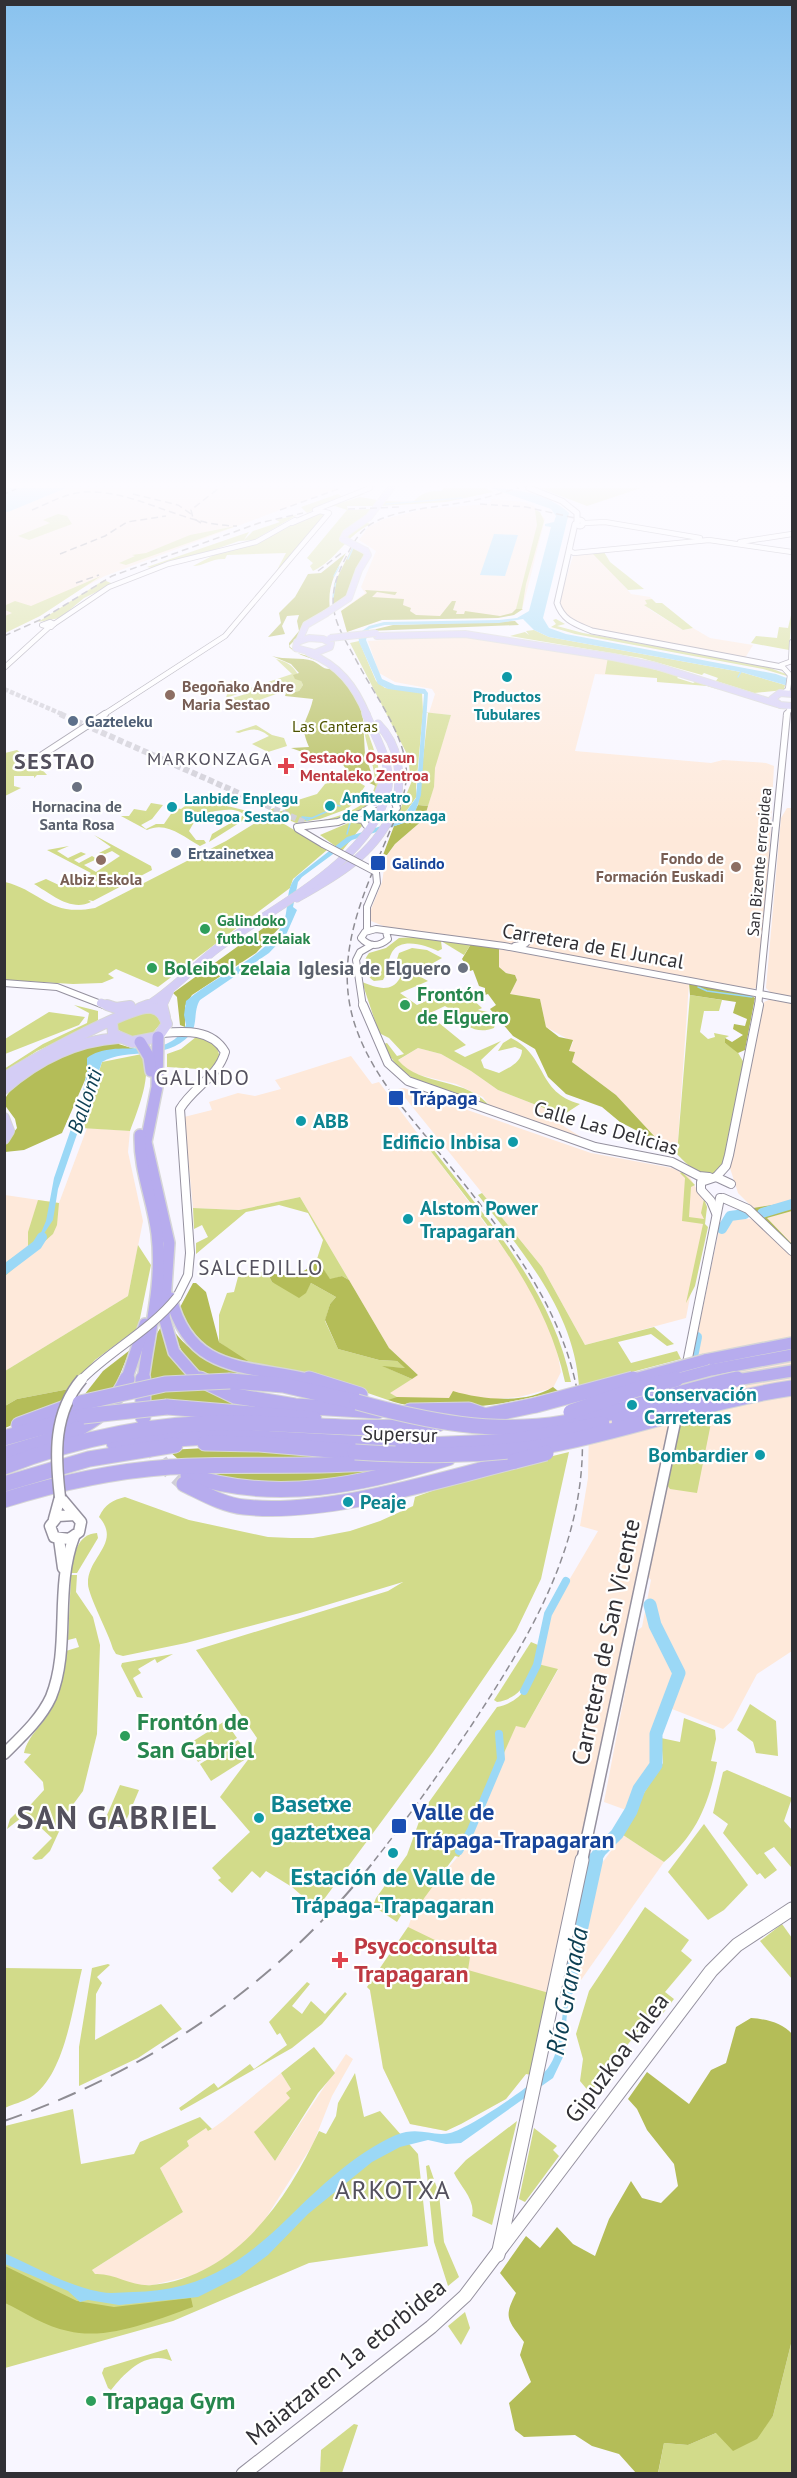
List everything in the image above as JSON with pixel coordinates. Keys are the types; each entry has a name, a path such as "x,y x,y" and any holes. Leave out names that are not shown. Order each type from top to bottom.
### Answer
{"highway":[{"path":"160,1035 158,1080 140,1137 139,1160 164,1264 173,1316 179,1330 200,1351 225,1363 308,1379 426,1419 493,1428 543,1426 596,1416 733,1380 792,1371"},
{"path":"140,1042 149,1057 151,1067 150,1105"},
{"path":"164,1264 164,1317 170,1342 189,1370 213,1387 247,1399 295,1406 366,1412 469,1410 486,1416"},
{"path":"143,1417 142,1382 164,1264"},
{"path":"4,1454 74,1431 109,1407 123,1386 164,1264"},
{"path":"656,1419 637,1428 515,1461 392,1491 294,1509 264,1509 234,1505 214,1499 186,1479 250,1491 310,1488 388,1474 445,1459 743,1352 792,1343"},
{"path":"4,1469 83,1442 167,1427 244,1423 351,1429 407,1426 486,1416 708,1365 792,1355"},
{"name":"Supersur","path":"4,1469 92,1447 191,1436 261,1435 403,1446 480,1444 555,1435 714,1393 792,1379"},
{"path":"4,1431 165,1384 230,1381 283,1385 359,1398"},
{"name":"Supersur","path":"4,1484 43,1469 99,1455 191,1443 260,1444 355,1452 431,1455 523,1449 656,1419 734,1398 792,1388"},
{"path":"4,1438 81,1409 167,1407 388,1422 407,1426"},
{"path":"4,1500 52,1486 129,1471 194,1466 327,1467 383,1463 505,1436"}],"main road":[{"path":"341,604 309,623 296,648 326,659 349,679 374,724 394,750 399,769 397,803"},
{"path":"557,604 561,614 571,623 592,631 787,669"},
{"path":"561,604 566,616 577,624 601,632 766,661 787,669"},
{"path":"299,891 357,852 375,832 387,813 394,777 361,687 331,656 331,643 309,631 309,623"},
{"path":"299,641 444,630 506,636 634,658 747,692 785,693"},
{"path":"309,653 376,634 465,634 646,663 738,693 792,706"},
{"path":"778,704 772,699 785,693"},
{"path":"374,724 382,770 378,801"},
{"path":"299,891 366,854 387,827 392,814"},
{"path":"4,1089 20,1076 64,1050 85,1042 118,1038 140,1042 160,1035 166,1020 162,1006 172,989 299,891 354,841 368,820"},
{"path":"68,1040 113,1021 126,1011 148,1005 168,987 259,918 272,913"},
{"path":"101,1003 116,1008 129,1006 168,987"},
{"path":"4,1078 29,1060 101,1022 104,1016 101,1003"},
{"path":"140,1008 155,1010 166,1020"},
{"path":"113,1021 111,1028 118,1038"},
{"path":"4,1118 9,1131 4,1139"}],"street":[{"path":"4,668 48,627 83,604"},
{"path":"36,759 215,644 225,636 252,604"},
{"path":"785,693 787,669 792,661 792,642"},
{"path":"778,704 786,716 792,706"},
{"name":"San Bizente errepidea","path":"761,994 786,716"},
{"path":"316,830 339,822 384,819 397,808 397,803 378,801 368,820"},
{"path":"297,828 316,830 355,819 368,820"},
{"path":"316,830 323,843 376,872 377,883 365,914 367,931 361,938 372,945"},
{"name":"Carretera de El Juncal","path":"367,931 473,942 792,1000"},
{"path":"360,952 372,945 387,941 389,936 386,932"},
{"path":"473,942 516,946 525,945 530,939 530,945 535,949 561,957"},
{"name":"Calle Las Delicias","path":"360,952 356,968 363,1007 388,1063 408,1081 595,1147 672,1162 692,1173 713,1177 732,1187"},
{"path":"4,983 39,983 75,991 113,1010 126,1011"},
{"path":"761,994 726,1166 732,1187 747,1208 792,1251"},
{"path":"101,1003 112,1013 113,1021"},
{"path":"166,1020 181,1031"},
{"path":"64,1574 58,1539 50,1530 60,1497 55,1436 68,1396 95,1365 166,1310 185,1283 190,1253 180,1109 184,1101 219,1068 225,1055 222,1044 204,1035 181,1031 160,1035"},
{"path":"700,1185 726,1166"},
{"name":"Calle Las Delicias","path":"692,1173 706,1195"},
{"path":"722,1198 732,1187"},
{"path":"706,1195 722,1198 747,1208"},
{"path":"706,1195 716,1213 732,1205 747,1208"},
{"name":"Carretera de San Vicente","path":"498,2255 692,1343 716,1213 722,1198"},
{"path":"4,1754 42,1714 57,1676 64,1574 74,1537 82,1526 60,1497"},
{"path":"54,1519 62,1515 75,1515"},
{"path":"58,1539 74,1537"},
{"name":"Gipuzkoa kalea","path":"498,2255 711,1971 737,1945 792,1909"},
{"name":"Maiatzaren 1a etorbidea","path":"243,2474 431,2327 465,2296 498,2255"}],"shaded area":[{"path":"5,604 59,604 40,616 5,633"},
{"path":"351,604 524,604 522,610 498,618 382,620 347,632 341,611"},
{"path":"560,604 647,604 649,609 683,630 693,628 710,638 753,645 745,658 600,632 568,619"},
{"path":"455,635 608,657 673,679 595,674 575,751 711,763 723,760 766,763 774,766 768,878 757,988 751,989 491,942 391,929 371,921 369,914 382,882 386,857 395,844 424,819 434,786 434,768 451,715 429,713 435,694 432,689 395,682 379,673 368,641"},
{"path":"787,808 792,808 792,997 771,993 766,988 781,818"},
{"path":"499,949 689,983 677,1154 669,1152 616,1095 572,1062 569,1051 573,1042 546,1027 540,999 510,994 517,980 515,975 506,973 499,967"},
{"path":"771,999 792,1003 792,1202 753,1208 738,1193 730,1168 764,1002"},
{"path":"418,1048 441,1054 498,1090 544,1108 565,1127 586,1140 491,1108 483,1097 456,1084 411,1073 397,1061"},
{"path":"351,1056 372,1084 379,1082 519,1269 547,1320 556,1346 561,1372 553,1388 519,1397 476,1401 402,1400 389,1393 418,1375 389,1348 300,1197 239,1210 193,1208 184,1117 212,1110 209,1102 238,1093 255,1096 281,1089 275,1080"},
{"path":"404,1088 591,1153 672,1168 689,1176 707,1207 686,1318 585,1345 542,1267 398,1089"},
{"path":"87,1128 130,1131 128,1152 143,1221 128,1296 5,1371 5,1195 59,1203"},
{"path":"792,1211 792,1244 767,1218"},
{"path":"734,1218 751,1219 762,1224 792,1255 792,1651 757,1674 732,1721 723,1729 672,1709 662,1711 653,1737 654,1758 626,1810 604,1802 630,1666 638,1630 642,1627 651,1580 647,1575 719,1230"},
{"path":"678,1387 532,2075 526,2074 506,2099 446,2131 410,2124 383,2068 370,1990 367,1987 408,1927 416,1906 466,1847 484,1798 516,1725 525,1728 558,1670 538,1664 548,1616 598,1531 580,1526 588,1478 589,1425"},
{"path":"623,1835 664,1862 581,1980 575,1977 599,1867"},
{"path":"346,2054 353,2059 332,2096 313,2144 264,2221 239,2249 198,2274 153,2285 135,2285 94,2274 92,2270 183,2212 160,2168 189,2146 187,2141 206,2128 209,2131 223,2121 281,2073 291,2089 291,2098 255,2132 275,2161"}],"green space":[{"path":"23,604 31,606 37,604 59,604 40,616 5,633 5,616 12,613 5,610 6,605"},
{"path":"67,604 77,604 60,618 38,622"},
{"path":"288,604 329,604 330,610 319,615 289,646 299,631 297,621 299,615 287,616 282,626 285,634 268,637 281,623 279,613"},
{"path":"352,604 403,604 411,608 410,611 416,615 440,616 450,604 455,604 453,610 457,611 456,614 464,614 465,611 500,616 512,613 516,609 523,609 514,615 498,618 382,620 347,632 341,611"},
{"path":"517,604 523,604 522,609 516,609"},
{"path":"663,604 693,628 683,630 644,605"},
{"path":"792,611 789,650 751,643 756,636 777,638 779,627 788,628"},
{"path":"556,619 565,624 557,626 583,633 765,666 787,676 763,669 575,634 551,627 556,624 553,620"},
{"path":"515,621 519,625 368,631 393,625"},
{"path":"534,630 549,637 741,672 785,685 784,690 754,693 716,681 718,678 704,673 702,675 641,658 510,636 525,632 529,635 526,631"},
{"path":"359,641 376,681 385,688 422,692 423,712 417,796 400,820 395,822 411,783 408,756 350,643"},
{"name":"Las Canteras","path":"298,653 325,661 357,695 363,719 365,755 376,786 349,774 342,763 324,754 308,754 291,748 309,747 304,727 313,699 285,696 286,693 299,691 303,685 301,681 295,679 293,675 299,673 291,664 272,656 313,661 326,669 331,669 321,662"},
{"path":"608,657 679,676 677,678 693,683 697,681 720,690 707,686 657,682 657,678 605,674"},
{"path":"276,659 287,663 296,672 303,685 299,691 276,694 237,708 228,707 226,700 249,693 246,691 226,698 231,680 233,685 244,689 229,695 292,674"},
{"path":"423,712 451,715 435,768 434,787 428,806 418,805 428,713"},
{"path":"363,720 376,757 379,782 376,793 358,812 319,826 309,822 329,819 351,811 369,798 374,790 374,772"},
{"path":"256,725 272,735 284,738 287,746 268,752 252,744 269,736 265,733 258,730 235,732"},
{"path":"17,750 21,753 14,756 17,760 31,759 20,762 26,768 37,764 47,775 37,775 34,778 34,776 14,776 14,786 21,788 5,796 5,753"},
{"path":"347,775 365,786 354,803 347,809 320,819 296,823 267,811 274,808 278,812 285,810 282,805 317,794 325,784"},
{"path":"196,798 255,813 209,842 212,834 244,815 235,810 229,810 215,811 197,817 189,831 196,840 204,840 206,843 200,846 168,829 161,827 147,830 121,816 129,816 134,809 146,811 151,803 163,805 152,819 141,825 146,829 156,824 164,824 175,808 181,809"},
{"path":"418,805 428,806 424,819 395,844 387,855 383,855 394,826 407,822"},
{"path":"265,817 281,822 327,850 293,879 290,888 158,987 116,969 108,974 114,978 102,983 73,984 5,980 5,882 66,909 95,908 226,841"},
{"path":"353,821 363,823 342,851 320,835"},
{"path":"94,835 151,866 152,870 93,901 88,900 91,902 84,905 61,900 34,884 46,879 61,886 86,877 96,884 99,883 88,876 91,873 47,850 69,846 57,851 68,858 81,852 86,854 74,860 79,863 92,856 97,859 84,865 96,872 120,856 112,851 103,855 99,853 111,847"},
{"path":"280,916 281,926 256,953 192,995 185,1006 185,1027 180,1025 177,997 173,993"},
{"path":"416,937 471,944 464,955 441,941 442,949 438,951 421,945 401,945 392,952 383,980 374,981 368,975 364,964 369,953 386,948 399,938"},
{"path":"471,944 499,948 499,967 506,973 515,975 517,980 510,994 540,999 546,1027 559,1037 573,1040 569,1051 575,1052 572,1062 616,1095 669,1152 655,1140 620,1122 602,1107 566,1094 548,1077 535,1049 513,1036 490,1009 496,1005 488,994 485,995 485,988 479,986 473,970 470,971 462,959"},
{"path":"412,948 427,950 442,958 417,972 421,974 419,976 428,981 400,993 417,1005 445,993 447,995 444,996 450,1001 459,998 462,1000 469,996 482,1008 478,1010 488,1012 495,1024 494,1028 488,1030 476,1030 461,1022 451,1014 454,1012 445,1006 428,1014 466,1045 454,1051 465,1057 501,1041 481,1060 484,1068 499,1073 520,1058 522,1050 515,1047 498,1051 503,1043 511,1038 531,1054 556,1091 580,1104 557,1119 544,1108 498,1090 441,1054 418,1048 398,1060 419,1075 458,1086 480,1097 468,1095 467,1099 429,1086 408,1075 399,1067 383,1044 387,1043 397,1056 404,1054 389,1038 379,1033 362,982 383,988 392,986 400,978 396,962 399,953"},
{"path":"689,983 750,995 755,998 745,1050 738,1053 725,1043 725,1038 732,1042 743,1035 733,1029 734,1024 745,1026 747,1019 733,1013 736,1002 690,995"},
{"path":"690,995 722,1000 719,1011 704,1011 700,1032 708,1039 715,1037 714,1033 729,1036 725,1038 725,1043 737,1051 744,1063 722,1168 710,1175 698,1172 677,1154"},
{"path":"74,1005 98,1011 98,1020 90,1027 37,1051 5,1072 4,1069 43,1044 87,1023 89,1013"},
{"path":"49,1012 85,1017 79,1025 5,1054 5,1039"},
{"path":"151,1013 156,1015 161,1023 151,1035 130,1037 117,1029 123,1016"},
{"path":"196,1037 209,1042 217,1049 220,1059 213,1070 167,1067 167,1054 181,1049"},
{"path":"112,1042 138,1050 106,1056 89,1063 85,1080 62,1133 24,1150 5,1152 4,1146 17,1128 15,1119 4,1104 13,1088 33,1072 66,1053 83,1047"},
{"path":"142,1054 146,1071 145,1081 130,1131 81,1128 102,1062"},
{"path":"481,1098 491,1108 480,1105"},
{"path":"429,1144 494,1227 532,1285 549,1316 562,1348 571,1382 565,1382 556,1348 527,1286 489,1228 426,1145"},
{"path":"682,1172 695,1185 691,1187 689,1217 704,1219 701,1213 704,1199 707,1207 705,1224 708,1227 695,1286 686,1303 703,1224 682,1221 685,1178 680,1173"},
{"path":"482,1193 542,1267 585,1345 654,1327 674,1344 667,1346 651,1334 618,1342 631,1363 677,1351 681,1359 579,1386 575,1359 556,1307 528,1260 478,1195"},
{"path":"300,1197 349,1280 342,1276 330,1280 317,1259 323,1240 308,1213 279,1205 246,1212 196,1254 196,1243 208,1237 202,1225 194,1229 193,1208 239,1210"},
{"path":"38,1200 59,1203 57,1225 53,1234 5,1276 5,1263 28,1247 28,1232"},
{"path":"792,1202 792,1211 767,1218 792,1244 792,1248 753,1208"},
{"path":"138,1245 151,1265 138,1328 95,1360 69,1389 17,1399 5,1406 5,1371 128,1296"},
{"path":"317,1259 330,1279 342,1276 349,1280 389,1348 418,1375 412,1379 382,1366 405,1368 397,1361 379,1360 338,1349 325,1320 330,1304 336,1297 311,1283 306,1293 299,1298 272,1282 267,1272 282,1275 301,1273"},
{"path":"256,1272 267,1272 272,1282 306,1292 311,1283 336,1297 330,1304 325,1321 338,1349 379,1360 397,1361 406,1368 385,1367 412,1379 390,1393 402,1400 388,1400 324,1378 236,1360 241,1358 219,1342 219,1315 227,1293 234,1292 238,1277"},
{"path":"193,1283 206,1292 219,1342 248,1361 224,1356 214,1351 199,1338 178,1311"},
{"path":"161,1327 172,1355 191,1379 148,1383 154,1338"},
{"path":"174,1331 183,1342 205,1358 229,1367 269,1375 208,1378 186,1357"},
{"path":"130,1350 114,1389 81,1399 103,1371"},
{"path":"185,1385 402,1417 318,1415 146,1404 146,1390"},
{"path":"689,1386 717,1393 697,1493 670,1489 667,1485"},
{"path":"553,1387 558,1391 472,1407 428,1408 388,1400 397,1397 449,1398 453,1391 477,1397 517,1398 530,1396"},
{"path":"69,1389 58,1405 5,1428 5,1406 17,1399"},
{"path":"206,1448 351,1457 316,1463 180,1461 168,1450"},
{"path":"569,1452 541,1579 516,1631 433,1752 319,1906 315,1907 292,1887 266,1871 260,1878 252,1871 232,1893 218,1880 221,1878 212,1868 250,1832 220,1797 250,1757 257,1738 196,1650 388,1591 403,1582 300,1613 186,1643 123,1656 116,1654 113,1649 91,1597 88,1584 89,1574 107,1535 105,1526 99,1517 104,1509 113,1501 125,1497 189,1520 268,1537 313,1538 350,1531 380,1521 413,1506 415,1497 480,1474"},
{"path":"402,1467 294,1487 196,1474 331,1473"},
{"path":"97,1533 98,1538 77,1573 71,1573 77,1547 85,1537"},
{"path":"71,1575 77,1575 76,1592 93,1617 100,1645 97,1734 83,1791 69,1810 50,1851 42,1859 35,1860 32,1858 52,1838 26,1814 7,1829 10,1819 19,1810 23,1813 44,1790 43,1782 24,1762 31,1754 24,1753 29,1741 49,1714 58,1695 66,1651 79,1647 76,1638 68,1640"},
{"path":"531,1642 538,1645 527,1681 515,1695 497,1702 494,1700"},
{"path":"173,1654 157,1663 155,1659 138,1669 141,1673 133,1678 143,1698 137,1697 121,1666 122,1663"},
{"path":"538,1664 558,1669 525,1728 516,1726 484,1798 471,1836 459,1857 455,1856 414,1912 406,1907 397,1922 373,1906 376,1898 407,1855 421,1816 429,1802 497,1707 518,1697 528,1686"},
{"path":"750,1704 776,1721 778,1756 756,1753 753,1742 737,1730"},
{"path":"684,1718 715,1730 716,1739 711,1761 717,1762 710,1791 700,1817 685,1840 664,1862 623,1835 644,1793 663,1763 661,1738 680,1742"},
{"path":"225,1721 237,1738 198,1762 187,1745"},
{"path":"238,1740 249,1757 211,1781 200,1764"},
{"path":"727,1770 792,1798 784,1821 792,1830 791,1867 774,1847 764,1853 777,1870 765,1879 760,1873 757,1875 723,1833 728,1824 713,1813 723,1772"},
{"path":"120,1785 139,1790 123,1828 104,1822"},
{"path":"704,1824 748,1885 724,1910 708,1920 668,1872"},
{"path":"645,1907 689,1940 681,1951 692,1960 665,1992 674,1999 657,2021 650,2016 590,2093 580,2081 583,2059 576,2034 589,1991"},
{"path":"782,1924 792,1938 792,1979 760,1941"},
{"path":"408,1927 470,1957 468,1970 549,1993 532,2075 526,2074 506,2099 446,2131 410,2124 383,2068 370,1990 367,1987"},
{"path":"110,1965 97,1977 102,1983 96,1994 95,2040 161,2004 182,2029 138,2058 79,2086 79,2047 92,1968"},
{"path":"4,1968 82,1969 66,2039 52,2073 43,2087 31,2097 5,2108"},
{"path":"307,1982 310,1984 292,2006 302,2014 311,2001 325,2014 345,1992 347,1994 322,2024 292,2048 181,2111 179,2108 214,2083 218,2088 250,2064 254,2069 287,2045 280,2033 277,2035 269,2022"},
{"path":"751,2018 774,2022 792,2034 792,2340 773,2416 757,2439 733,2451 716,2433 688,2445 664,2443 658,2473 636,2473 619,2454 592,2446 575,2435 524,2437 515,2430 509,2403 531,2382 520,2355 524,2342 509,2319 510,2308 516,2293 500,2273 526,2236 540,2248 557,2227 573,2244 595,2256 609,2219 631,2181 642,2198 661,2203 678,2186 674,2164 647,2130 637,2109 628,2099 647,2072 689,2104 711,2070 726,2063 736,2027"},
{"path":"314,2047 335,2073 318,2093 275,2161 254,2132 290,2098 286,2093 291,2089 281,2073"},
{"path":"355,2073 364,2117 380,2111 418,2154 428,2246 309,2263 173,2321 5,2368 5,2126 73,2109 81,2164 134,2154 140,2142 200,2117 212,2129 208,2131 206,2128 187,2141 189,2146 160,2168 183,2212 92,2270 95,2274 137,2284 152,2285 182,2279 209,2267 233,2251 255,2231 291,2183 319,2131 326,2134 336,2116 338,2103"},
{"path":"517,2121 492,2225 472,2216 470,2199 454,2173 466,2160"},
{"path":"534,2128 557,2146 553,2150 559,2156 525,2202 519,2199"},
{"path":"429,2165 439,2194 444,2242 459,2277 448,2286 434,2242 426,2166"},
{"path":"5,2266 77,2301 114,2307 191,2298 193,2307 131,2328 99,2333 68,2331 43,2323 5,2303"},
{"path":"465,2312 470,2328 461,2345 448,2326"},
{"path":"792,2340 792,2473 658,2474 664,2443 688,2445 716,2433 766,2425 773,2416"},
{"path":"167,2349 172,2361 163,2358 146,2360 123,2376 111,2390 108,2388 102,2373 104,2368"},
{"path":"354,2424 358,2425 342,2473 320,2473 321,2450"}],"water":[{"path":"531,604 547,604 543,618 549,628 566,634 776,674 792,680 792,687 741,672 549,637 534,630 523,619 499,623 385,625 369,629 366,640 382,679 395,685 425,689 428,693 421,795 416,810 407,822 352,840 302,877 298,882 293,907 297,910 286,935 269,953 200,1000 190,1035 169,1048 123,1055 102,1062 58,1189 53,1220 35,1247 46,1221 54,1178 81,1100 87,1073 87,1058 112,1049 154,1047 166,1044 177,1037 186,1025 184,1015 186,1001 262,949 282,926 290,888 296,877 347,837 400,820 416,798 424,694 388,689 378,684 359,642 358,634 369,626 384,622 499,620 517,618 529,611"},
{"path":"571,1971 563,2057 553,2078 461,2143 446,2144 428,2140 400,2147 372,2162 308,2214 268,2255 240,2276 198,2297 119,2305 88,2300 80,2302 68,2291 5,2264 4,2253 64,2281 109,2293 179,2286 218,2272 254,2248 325,2183 366,2151 404,2132 443,2134 459,2130 502,2105 531,2084 548,2068 557,2047"}],"waterway":[{"path":"738,677 742,670"},
{"path":"312,818 328,811 325,808 330,804 340,806"},
{"path":"302,817 312,818 307,820 302,817"},
{"path":"347,834 350,823"},
{"path":"698,987 707,991 752,997"},
{"name":"Río Granada","path":"762,1213 792,1204"},
{"name":"Río Granada","path":"722,1229 730,1216 745,1214"},
{"name":"Ballonti","path":"4,1270 37,1245 42,1237"},
{"path":"690,1372 697,1337"},
{"path":"524,1691 537,1665 548,1614 566,1581"},
{"name":"Río Granada","path":"594,1861 600,1851 617,1834 631,1811 639,1789 656,1765 656,1734 679,1673 655,1625 650,1605"},
{"path":"459,1851 471,1830 501,1759 499,1734"},
{"name":"Río Granada","path":"567,1988 595,1860"}],"tunnel":[{"path":"4,689 64,715"},
{"path":"60,714 304,822"},
{"path":"147,1442 164,1466 184,1484"}],"railway":[{"path":"4,636 42,619 67,604"},
{"path":"333,604 339,628 400,741 406,766 406,785 401,803 368,882 349,951 347,974 354,1022 376,1070 407,1113 481,1205 529,1273 549,1309 565,1346 576,1386 582,1428 581,1470 576,1509 565,1548 534,1622 471,1726 424,1795 374,1861"},
{"path":"4,2121 111,2076 209,2018 297,1946 375,1860"}],"place":[{"name":"Productos Tubulares","path":"507,677"},
{"name":"Begoñako Andre Maria Sestao","path":"170,695"},
{"name":"Gazteleku","path":"73,721"},
{"name":"Sestaoko Osasun Mentaleko Zentroa","path":"286,766"},
{"name":"Hornacina de Santa Rosa","path":"77,787"},
{"name":"Anfiteatro de Markonzaga","path":"330,806"},
{"name":"Lanbide Enplegu Bulegoa Sestao","path":"172,807"},
{"name":"Ertzainetxea","path":"176,853"},
{"name":"Albiz Eskola","path":"101,860"},
{"name":"Galindo","path":"378,863"},
{"name":"Fondo de Formación Euskadi","path":"736,867"},
{"name":"Galindoko futbol zelaiak","path":"205,929"},
{"name":"Boleibol zelaia","path":"152,968"},
{"name":"Iglesia de Elguero","path":"463,968"},
{"name":"Frontón de Elguero","path":"405,1005"},
{"name":"Trápaga","path":"396,1098"},
{"name":"ABB","path":"301,1121"},
{"name":"Edificio Inbisa","path":"513,1142"},
{"name":"Alstom Power Trapagaran","path":"408,1219"},
{"name":"Conservación Carreteras","path":"632,1405"},
{"name":"Bombardier","path":"760,1455"},
{"name":"Peaje","path":"348,1502"},
{"name":"Frontón de San Gabriel","path":"125,1736"},
{"name":"Basetxe gaztetxea","path":"259,1818"},
{"name":"Valle de Trápaga-Trapagaran","path":"399,1826"},
{"name":"Estación de Valle de Trápaga-Trapagaran","path":"393,1853"},
{"name":"Psycoconsulta Trapagaran","path":"340,1960"},
{"name":"Trapaga Gym","path":"91,2401"}],"district":[{"name":"MARKONZAGA","path":"210,759"},
{"name":"SESTAO","path":"55,761"},
{"name":"GALINDO","path":"203,1078"},
{"name":"SALCEDILLO","path":"261,1268"},
{"name":"SAN GABRIEL","path":"117,1818"},
{"name":"ARKOTXA","path":"393,2190"}]}
